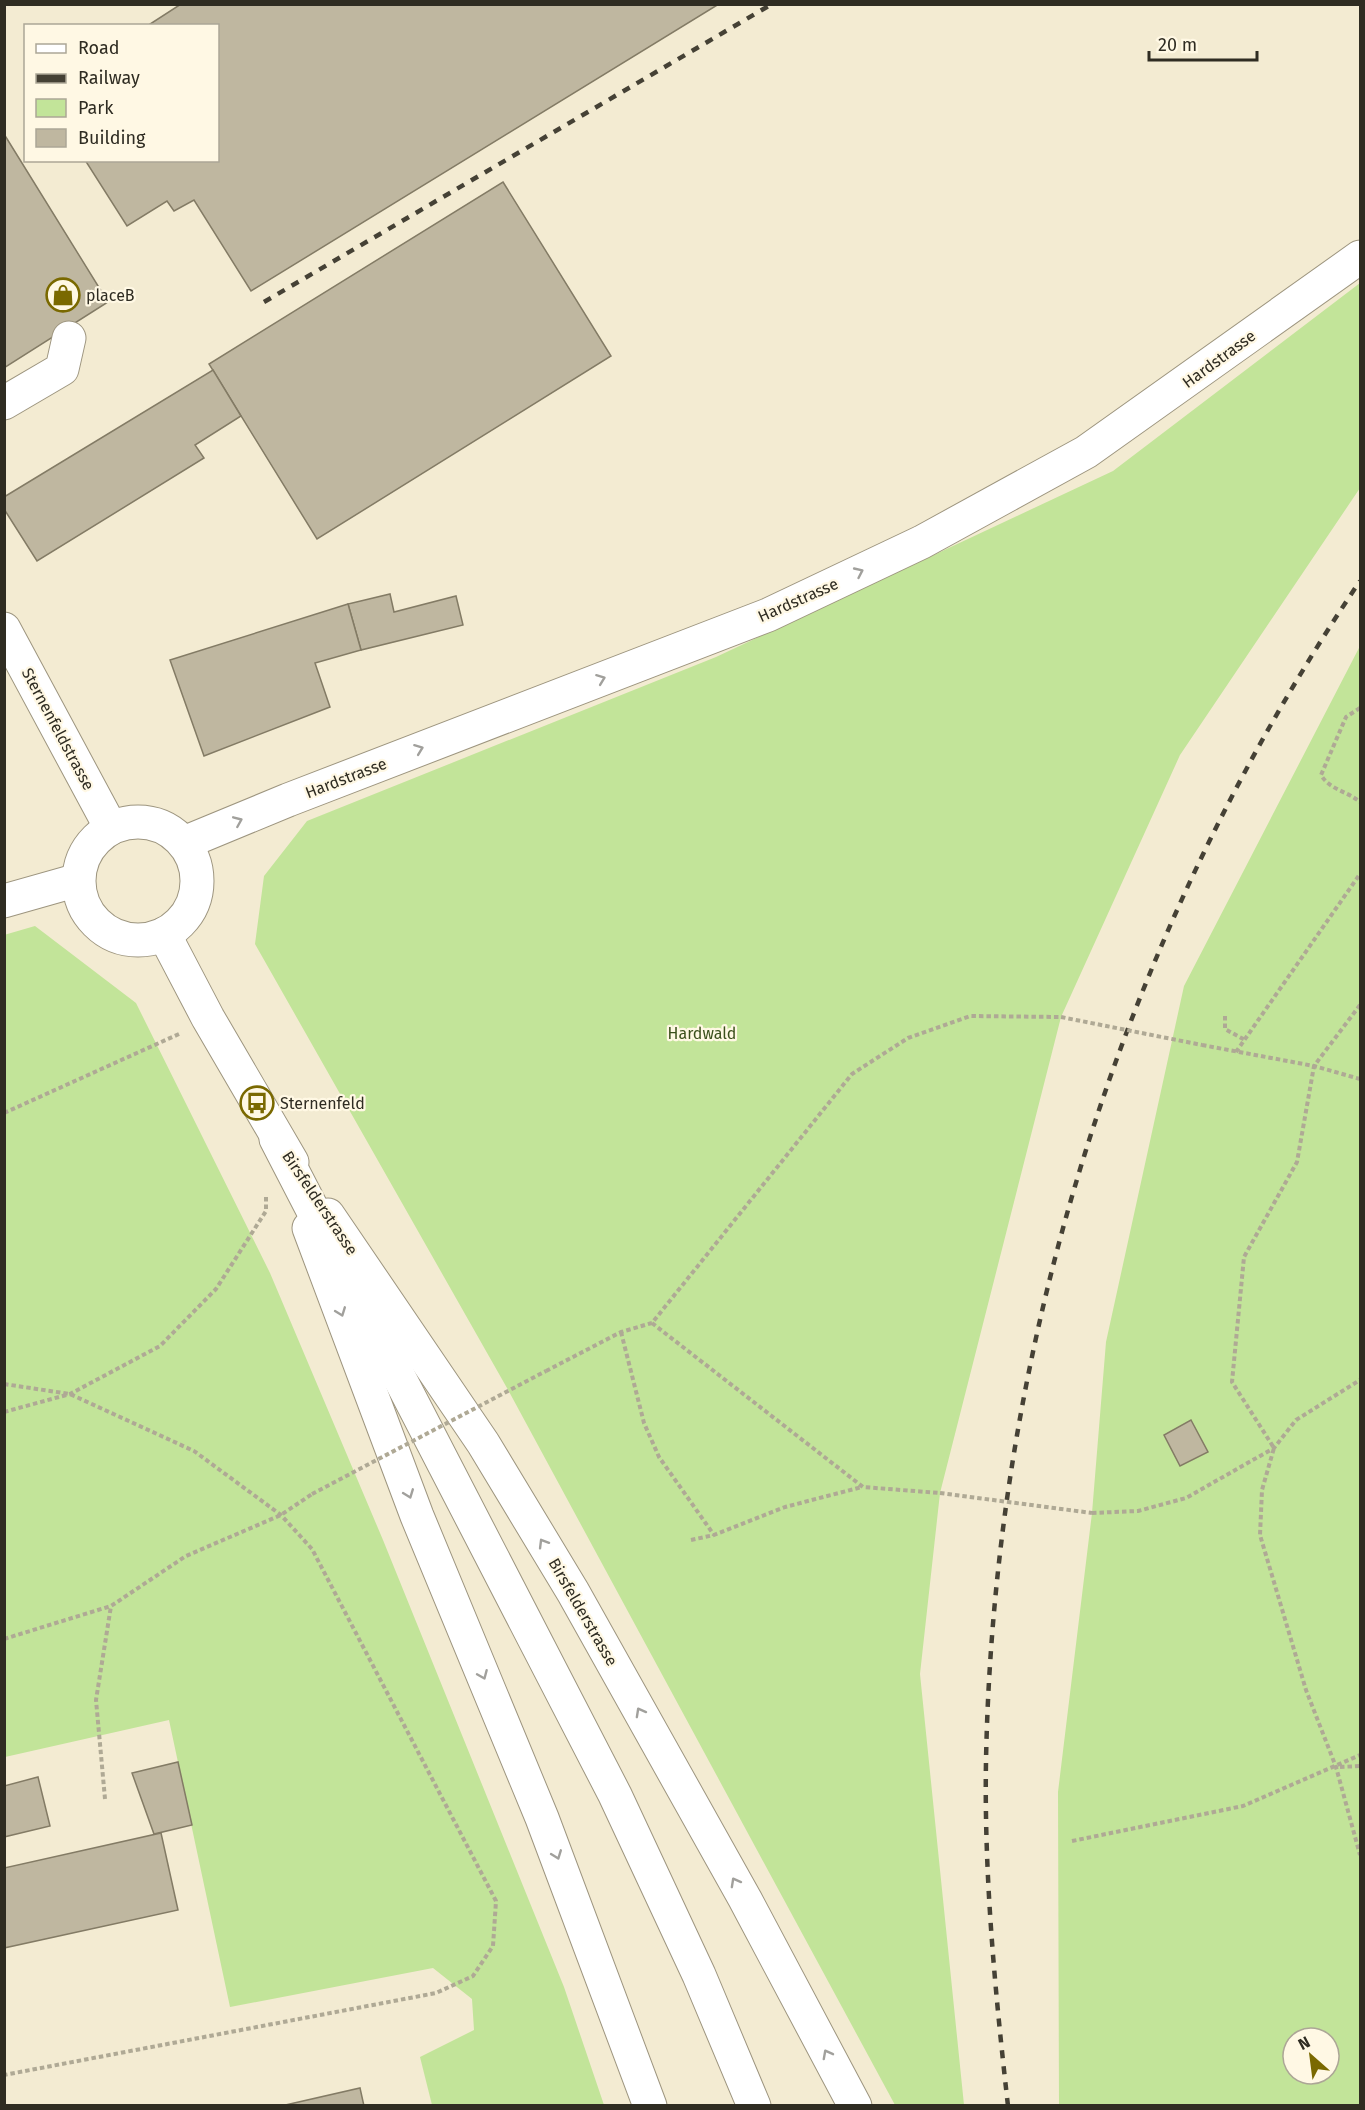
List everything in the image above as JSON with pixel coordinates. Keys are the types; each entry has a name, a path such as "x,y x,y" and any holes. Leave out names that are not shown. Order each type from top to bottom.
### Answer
{"main road":[{"name":"Hardstrasse","path":"184,843 299,795 768,615 922,542 1086,452 1360,257"},
{"path":"4,403 62,369 69,338"},
{"name":"Sternenfeldstrasse","path":"4,630 111,828"},
{"path":"134,822 158,824 172,832 184,843 192,856 197,885 187,914 177,926 164,934 147,939 130,940 113,935 99,926 88,913 81,897 78,880 80,864 87,849 98,837 111,828 134,822"},
{"path":"4,900 78,880"},
{"name":"Birsfelderstrasse","path":"164,934 276,1139 483,1443 573,1592 745,1899 855,2106"},
{"path":"276,1139 615,1795 689,1954 754,2106"},
{"name":"Birsfelderstrasse","path":"276,1139 417,1516 543,1818 650,2106"}],"path":[{"path":"1360,708 1346,717 1322,775 1328,786 1349,793 1360,802"},
{"path":"1236,1052 1360,874"},
{"path":"1274,1448 1232,1382 1244,1257 1297,1162 1314,1066 1360,1005"},
{"path":"4,1639 111,1606 186,1556 281,1515 312,1494 621,1332 652,1323 852,1074 908,1038 970,1016 1061,1017 1314,1066 1360,1079"},
{"path":"1225,1016 1226,1029 1245,1040"},
{"path":"4,1113 161,1043"},
{"path":"4,1412 70,1394 160,1346 216,1289 266,1211 265,1190"},
{"path":"652,1323 863,1487"},
{"path":"621,1332 644,1424 659,1457 714,1535"},
{"path":"1360,1380 1296,1420 1274,1448 1262,1490 1260,1535 1305,1690 1336,1767 1360,1855"},
{"path":"4,1384 70,1394 194,1451 281,1515 312,1549 496,1900 493,1946 473,1976 436,1993 4,2075"},
{"path":"691,1540 714,1535 785,1507 863,1487 940,1493 1092,1513 1138,1511 1186,1498 1274,1448"},
{"path":"105,1799 96,1700 111,1606"},
{"path":"1072,1840 1243,1806 1360,1755"},
{"path":"1336,1767 1360,1766"}],"green space":[{"name":"Hardwald","path":"1360,283 1360,488 1180,755 1061,1017 940,1493 920,1674 964,2105 895,2105 507,1388 255,944 264,876 307,821 716,657 1113,471"},
{"path":"1360,646 1360,2105 1059,2106 1058,1792 1092,1513 1106,1342 1184,986"},
{"path":"35,926 136,1003 270,1273 383,1540 564,1987 604,2105 432,2105 420,2057 474,2030 472,1999 433,1968 230,2007 169,1720 5,1757 4,935"}],"building":[{"path":"181,4 719,4 251,291 194,200 174,211 167,201 127,226 86,162 219,162 219,24 150,24"},
{"path":"4,134 108,302 4,368"},
{"path":"503,182 611,356 317,539 209,364"},
{"path":"213,370 241,416 195,445 204,458 37,561 4,509 4,497"},
{"path":"390,594 394,612 456,596 463,625 361,650 348,604"},
{"path":"348,604 361,650 315,663 330,707 204,756 170,660"},
{"path":"1191,1420 1208,1452 1180,1466 1164,1435"},
{"path":"178,1762 192,1825 154,1834 132,1773"},
{"path":"38,1777 50,1826 4,1837 4,1786"},
{"path":"161,1833 178,1910 4,1948 4,1868"},
{"path":"360,2088 364,2106 281,2106"}],"railway":[{"path":"264,302 772,4"},
{"path":"1008,2106 991,1934 986,1761 995,1604 1015,1448 1046,1295 1088,1144 1141,997 1204,853 1277,714 1360,581"}],"place":[{"name":"placeB","path":"63,295"},
{"name":"Sternenfeld","path":"257,1103"}]}
